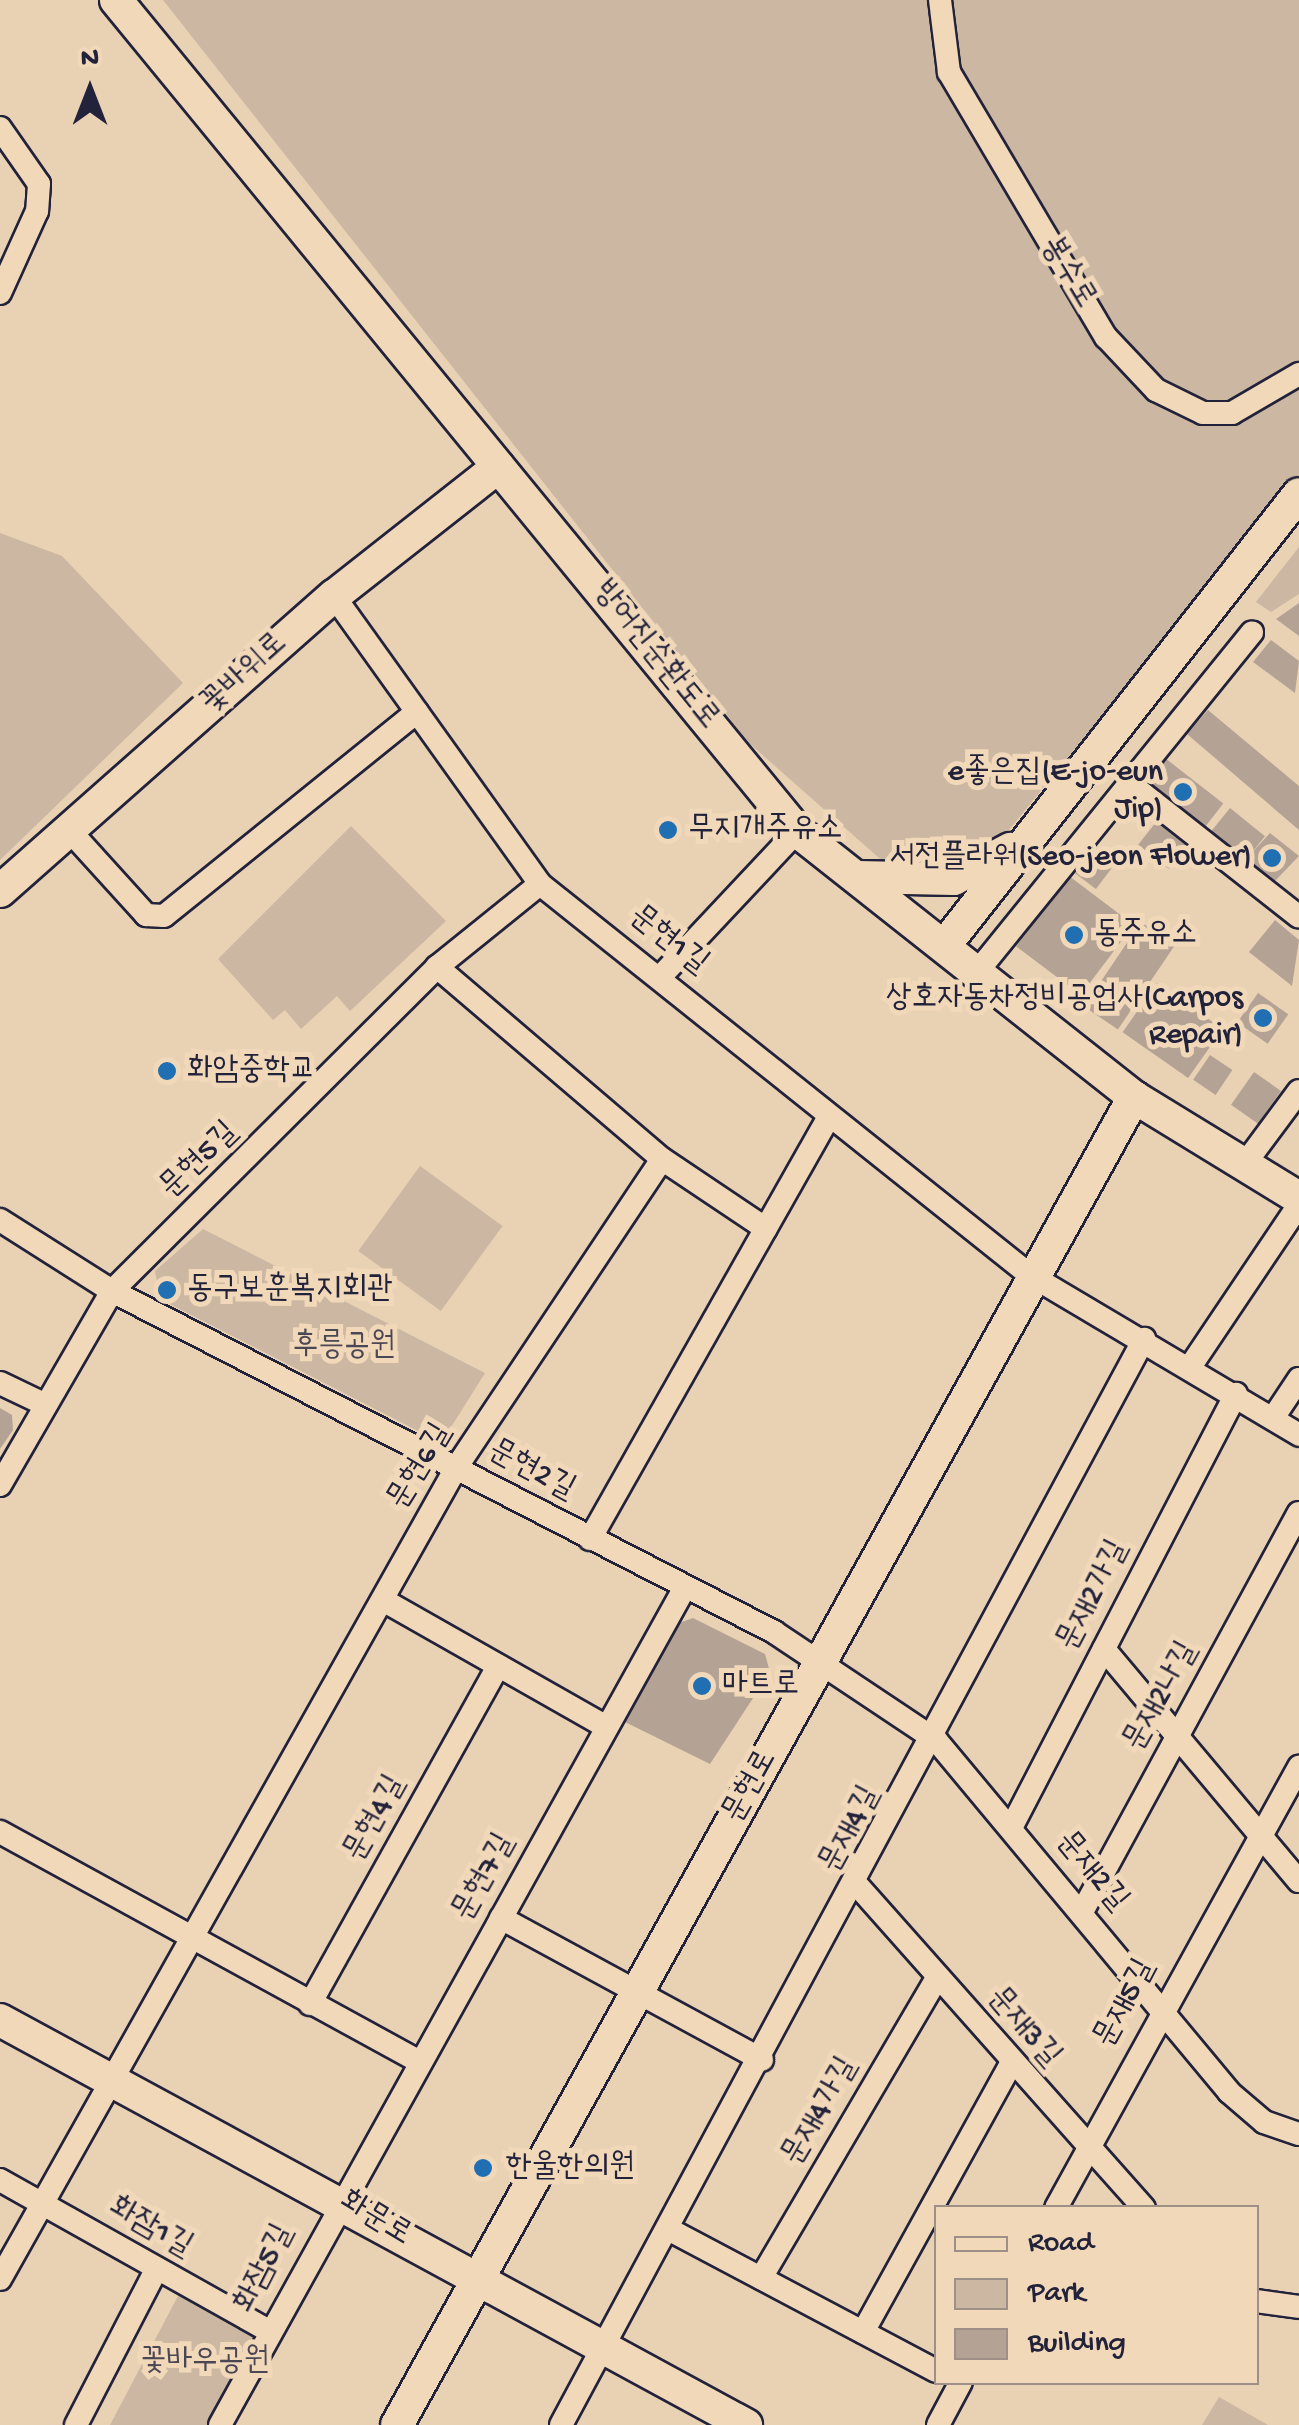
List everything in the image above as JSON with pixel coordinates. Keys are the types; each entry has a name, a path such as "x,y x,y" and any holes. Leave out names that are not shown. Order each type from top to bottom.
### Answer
{"street":[{"name":"방어진순환도로","path":"116,0 797,832 1134,1097 1299,1202"},
{"name":"봉수로","path":"940,0 949,72 1106,337 1144,377 1204,414 1232,414 1299,374"},
{"path":"0,128 38,184 38,211 0,293"},
{"name":"꽃바위로","path":"0,891 334,596 498,467"},
{"path":"946,946 1294,502"},
{"name":"문현1길","path":"334,596 540,884 662,975 830,1117 1030,1275 1192,1364 1299,1434"},
{"path":"977,972 1252,632"},
{"path":"69,830 146,915 164,916 417,712"},
{"path":"1129,784 1299,917"},
{"path":"856,877 954,880 997,861 1042,819"},
{"path":"662,975 797,832"},
{"name":"문현5길","path":"0,1486 112,1291 438,967 540,884"},
{"path":"438,967 662,1160 766,1228"},
{"path":"1244,1164 1299,1091"},
{"name":"문현로","path":"397,2425 480,2281 1030,1275 1134,1097"},
{"path":"590,1539 830,1117"},
{"name":"문현6길","path":"0,2279 456,1468 662,1160"},
{"path":"1192,1364 1299,1202"},
{"name":"문현2길","path":"0,1220 112,1291 774,1632 816,1668"},
{"name":"문재4길","path":"561,2425 858,1886 1144,1339"},
{"path":"1273,1418 1299,1380"},
{"path":"0,1383 44,1404"},
{"name":"문재2가길","path":"1011,1828 1236,1394"},
{"name":"문재2나길","path":"1082,1912 1299,1513"},
{"name":"문현7길","path":"339,2197 420,2062 684,1589"},
{"path":"383,1600 607,1727"},
{"path":"1104,1648 1299,1881"},
{"name":"문현4길","path":"310,2004 498,1666"},
{"name":"문재2길","path":"816,1668 936,1740 1161,2004 1229,2092 1264,2122 1299,2134"},
{"name":"문재5길","path":"1058,2205 1161,2004 1299,1766"},
{"path":"0,1832 420,2062"},
{"name":"문재3길","path":"858,1886 1087,2151 1141,2205"},
{"path":"501,1918 640,1990 762,2060"},
{"name":"문재4가길","path":"761,2278 937,1978"},
{"name":"화문로","path":"0,2020 339,2197 480,2281 746,2425"},
{"path":"863,2332 1011,2064"},
{"name":"화잠1길","path":"0,2180 269,2330"},
{"name":"화잠5길","path":"220,2425 339,2197"},
{"path":"668,2229 934,2370"},
{"path":"76,2425 156,2270"},
{"path":"1259,2301 1299,2307"},
{"path":"938,2425 959,2385"}],"green space":[{"path":"163,0 1299,0 1299,474 986,858 940,877 887,865 749,743"},
{"path":"0,533 62,556 183,683 0,860"},
{"path":"1299,547 1299,594 1271,612 1256,602"},
{"path":"351,826 446,921 350,1011 337,996 301,1029 285,1010 273,1020 218,959"},
{"path":"420,1166 503,1226 441,1311 358,1251"},
{"name":"후릉공원","path":"203,1229 485,1373 448,1432 428,1436 160,1299 155,1271"},
{"name":"꽃바우공원","path":"194,2291 277,2343 233,2425 110,2425 178,2296"},
{"path":"1219,2397 1268,2425 1202,2425"}],"building":[{"path":"1299,603 1299,636 1276,619"},
{"path":"1271,640 1299,661 1295,693 1253,662"},
{"path":"1208,710 1299,786 1299,830 1187,734"},
{"name":"e좋은집(E-jo-eun Jip)","path":"1165,758 1223,804 1204,829 1145,783"},
{"path":"1230,808 1265,836 1244,862 1209,834"},
{"path":"1156,822 1187,846 1169,869 1138,845"},
{"name":"서전플라워(Seo-jeon Flower)","path":"1270,833 1299,856 1274,882 1245,860"},
{"path":"1095,847 1116,863 1096,889 1075,873"},
{"name":"동주유소","path":"1069,876 1134,925 1081,995 1016,946"},
{"path":"1275,920 1299,940 1292,986 1249,952"},
{"path":"1141,922 1175,945 1118,1029 1084,1007"},
{"path":"1157,983 1223,1029 1188,1078 1123,1032"},
{"name":"상호자동차정비공업사(Carpos Repair)","path":"1258,993 1288,1014 1268,1044 1237,1022"},
{"path":"1210,1055 1232,1070 1216,1095 1193,1080"},
{"path":"1254,1072 1281,1091 1258,1124 1231,1105"},
{"path":"0,1408 12,1415 13,1430 0,1449"},
{"name":"마트로","path":"693,1618 765,1654 770,1672 710,1764 625,1722 679,1623"}],"place":[{"name":"e좋은집(E-jo-eun Jip)","path":"1183,792"},
{"name":"무지개주유소","path":"668,830"},
{"name":"서전플라워(Seo-jeon Flower)","path":"1272,858"},
{"name":"동주유소","path":"1074,935"},
{"name":"상호자동차정비공업사(Carpos Repair)","path":"1263,1018"},
{"name":"화암중학교","path":"167,1071"},
{"name":"동구보훈복지회관","path":"167,1290"},
{"name":"마트로","path":"702,1686"},
{"name":"한울한의원","path":"483,2168"}]}
